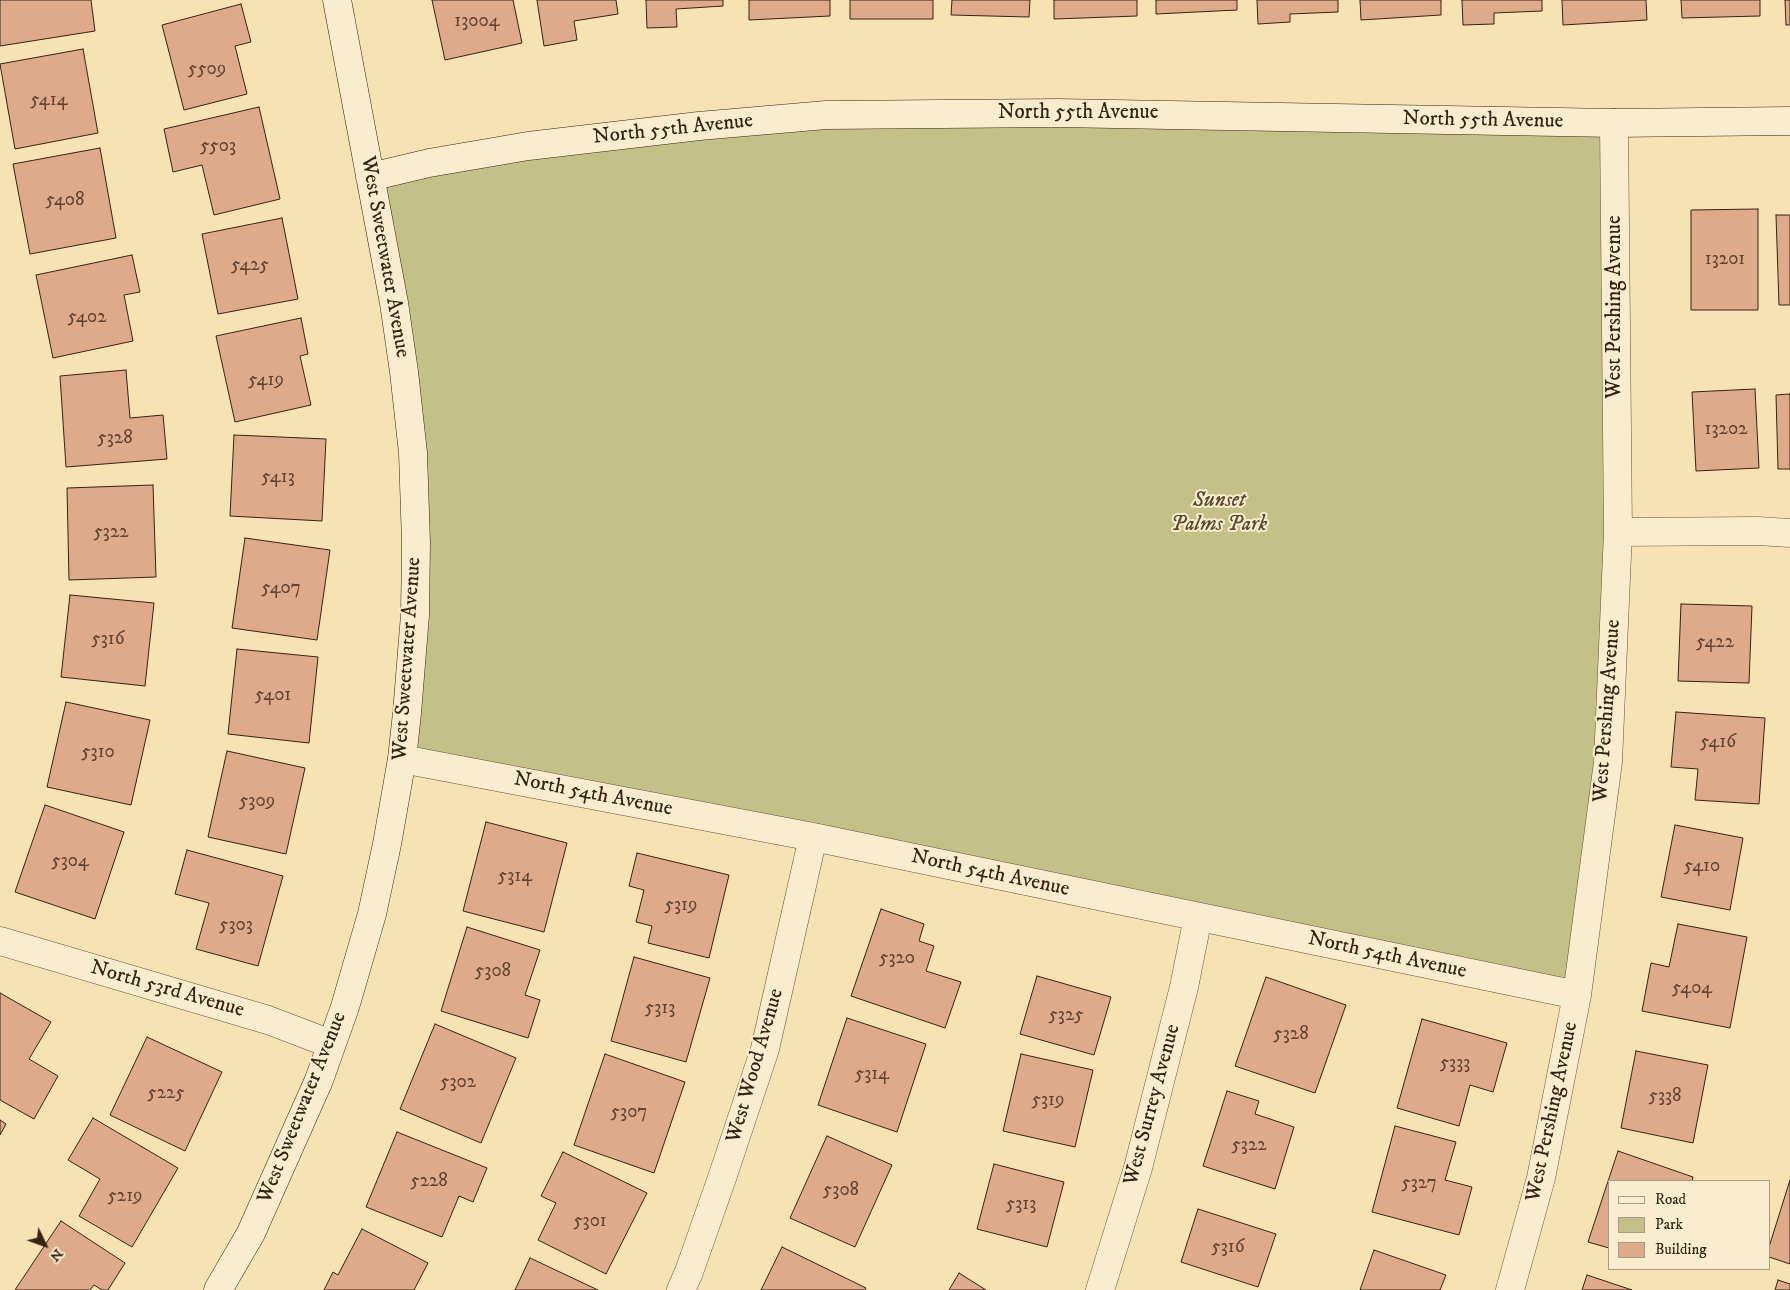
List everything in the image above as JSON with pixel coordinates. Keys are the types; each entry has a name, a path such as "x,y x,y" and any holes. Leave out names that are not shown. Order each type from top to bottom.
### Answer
{"street":[{"name":"West Sweetwater Avenue","path":"218,1290 251,1233 319,1080 332,1044 372,914 387,844 402,758 415,615 416,544 413,453 394,302 337,0"},
{"name":"North 55th Avenue","path":"370,177 528,146 699,126 826,115 1058,113 1614,123 1790,121"},
{"name":"West Pershing Avenue","path":"1510,1290 1541,1178 1577,995 1608,762 1618,532 1614,123"},
{"path":"1618,532 1758,531 1790,533"},
{"name":"North 54th Avenue","path":"402,758 813,838 1577,995"},
{"name":"West Wood Avenue","path":"682,1290 724,1175 765,1049 813,838"},
{"name":"West Surrey Avenue","path":"1100,1290 1138,1168 1184,987 1198,917"},
{"name":"North 53rd Avenue","path":"0,941 268,1020 332,1044"}],"green space":[{"name":"Sunset Palms Park","path":"1614,123 1618,532 1577,995 402,759 416,543 370,177 699,126"}],"building":[{"path":"0,0 91,0 95,31 0,46"},
{"path":"432,0 513,0 522,43 445,60"},
{"path":"537,0 616,0 618,14 574,21 577,40 544,46"},
{"path":"646,0 723,0 723,6 676,9 677,27 647,28"},
{"path":"749,0 830,0 830,16 749,20"},
{"path":"850,0 933,0 933,19 850,19"},
{"path":"952,0 1030,0 1029,17 951,15"},
{"path":"1054,0 1137,0 1137,16 1054,19"},
{"path":"1156,0 1237,0 1237,10 1156,14"},
{"path":"1257,0 1338,0 1338,12 1290,14 1290,22 1258,24"},
{"path":"1360,0 1441,0 1441,15 1361,20"},
{"path":"1462,0 1542,0 1542,11 1494,13 1494,24 1463,25"},
{"path":"1562,0 1646,0 1647,20 1563,25"},
{"path":"1681,0 1760,0 1760,16 1682,18"},
{"path":"1785,0 1790,0 1790,25 1786,25"},
{"path":"241,4 251,42 235,46 247,94 184,110 162,25"},
{"path":"83,49 98,133 15,149 0,64"},
{"path":"259,107 280,199 214,215 202,165 173,172 164,129"},
{"path":"100,148 116,238 30,254 13,164"},
{"path":"1758,209 1758,310 1691,310 1691,210"},
{"path":"1776,215 1790,215 1790,305 1779,305"},
{"path":"282,218 298,299 218,314 202,234"},
{"path":"132,255 140,292 124,295 133,341 53,358 36,275"},
{"path":"301,318 308,354 300,356 311,405 235,422 216,336"},
{"path":"126,370 130,418 163,415 167,459 66,467 60,376"},
{"path":"1755,389 1759,468 1696,471 1692,392"},
{"path":"1790,394 1790,469 1778,469 1776,395"},
{"path":"234,435 326,439 322,521 230,516"},
{"path":"153,485 156,577 69,580 67,488"},
{"path":"245,538 330,550 317,640 232,628"},
{"path":"70,595 154,603 145,686 61,677"},
{"path":"1681,604 1752,606 1749,683 1678,681"},
{"path":"237,649 318,657 309,743 228,734"},
{"path":"66,702 150,720 131,805 47,787"},
{"path":"1676,712 1765,718 1759,804 1695,800 1698,769 1671,767"},
{"path":"227,751 305,768 286,854 208,837"},
{"path":"45,805 124,832 95,919 15,892"},
{"path":"486,822 567,843 544,932 463,911"},
{"path":"1675,825 1743,838 1730,910 1661,897"},
{"path":"187,850 283,876 258,966 196,949 209,903 175,894"},
{"path":"637,853 729,875 709,958 648,943 652,926 636,922 644,890 629,886"},
{"path":"881,909 924,924 919,941 934,946 926,971 961,982 945,1028 851,996"},
{"path":"1678,924 1747,937 1730,1028 1642,1011 1651,963 1669,967"},
{"path":"467,927 540,950 525,995 540,1000 528,1038 441,1011"},
{"path":"634,957 710,978 686,1062 611,1041"},
{"path":"1037,976 1111,997 1094,1055 1020,1034"},
{"path":"1266,977 1346,1005 1315,1093 1235,1066"},
{"path":"0,993 51,1022 29,1059 58,1076 34,1119 0,1100"},
{"path":"847,1018 926,1044 897,1132 818,1105"},
{"path":"1422,1019 1507,1043 1493,1092 1470,1085 1459,1126 1397,1108"},
{"path":"435,1024 516,1058 481,1143 400,1109"},
{"path":"147,1037 222,1072 185,1151 110,1115"},
{"path":"1636,1051 1708,1065 1693,1143 1621,1128"},
{"path":"605,1054 685,1082 654,1173 574,1145"},
{"path":"1021,1054 1093,1070 1075,1147 1003,1131"},
{"path":"1227,1091 1259,1101 1255,1114 1294,1127 1275,1189 1203,1166"},
{"path":"93,1118 178,1168 132,1247 79,1216 100,1179 68,1160"},
{"path":"0,1120 6,1124 0,1135"},
{"path":"1395,1126 1456,1142 1445,1180 1472,1187 1459,1235 1372,1212"},
{"path":"397,1132 487,1168 473,1202 459,1196 442,1237 366,1207"},
{"path":"827,1136 892,1165 855,1247 790,1218"},
{"path":"1618,1151 1693,1177 1692,1180 1608,1180"},
{"path":"563,1152 647,1193 606,1274 538,1240 556,1203 541,1196"},
{"path":"994,1164 1064,1182 1047,1247 977,1229"},
{"path":"1790,1180 1790,1264 1770,1257 1770,1244"},
{"path":"1608,1181 1608,1248 1588,1242"},
{"path":"1198,1209 1276,1234 1258,1287 1181,1262"},
{"path":"61,1221 125,1263 108,1290 102,1290 94,1285 90,1290 15,1290"},
{"path":"362,1229 428,1263 414,1290 324,1290 333,1272 338,1275"},
{"path":"782,1247 866,1288 865,1290 761,1290"},
{"path":"1374,1250 1446,1275 1440,1290 1360,1290"},
{"path":"530,1258 598,1290 515,1290"},
{"path":"959,1273 986,1290 949,1290"},
{"path":"1587,1275 1632,1290 1582,1290"},
{"path":"1778,1280 1790,1284 1790,1290 1775,1290"}]}
